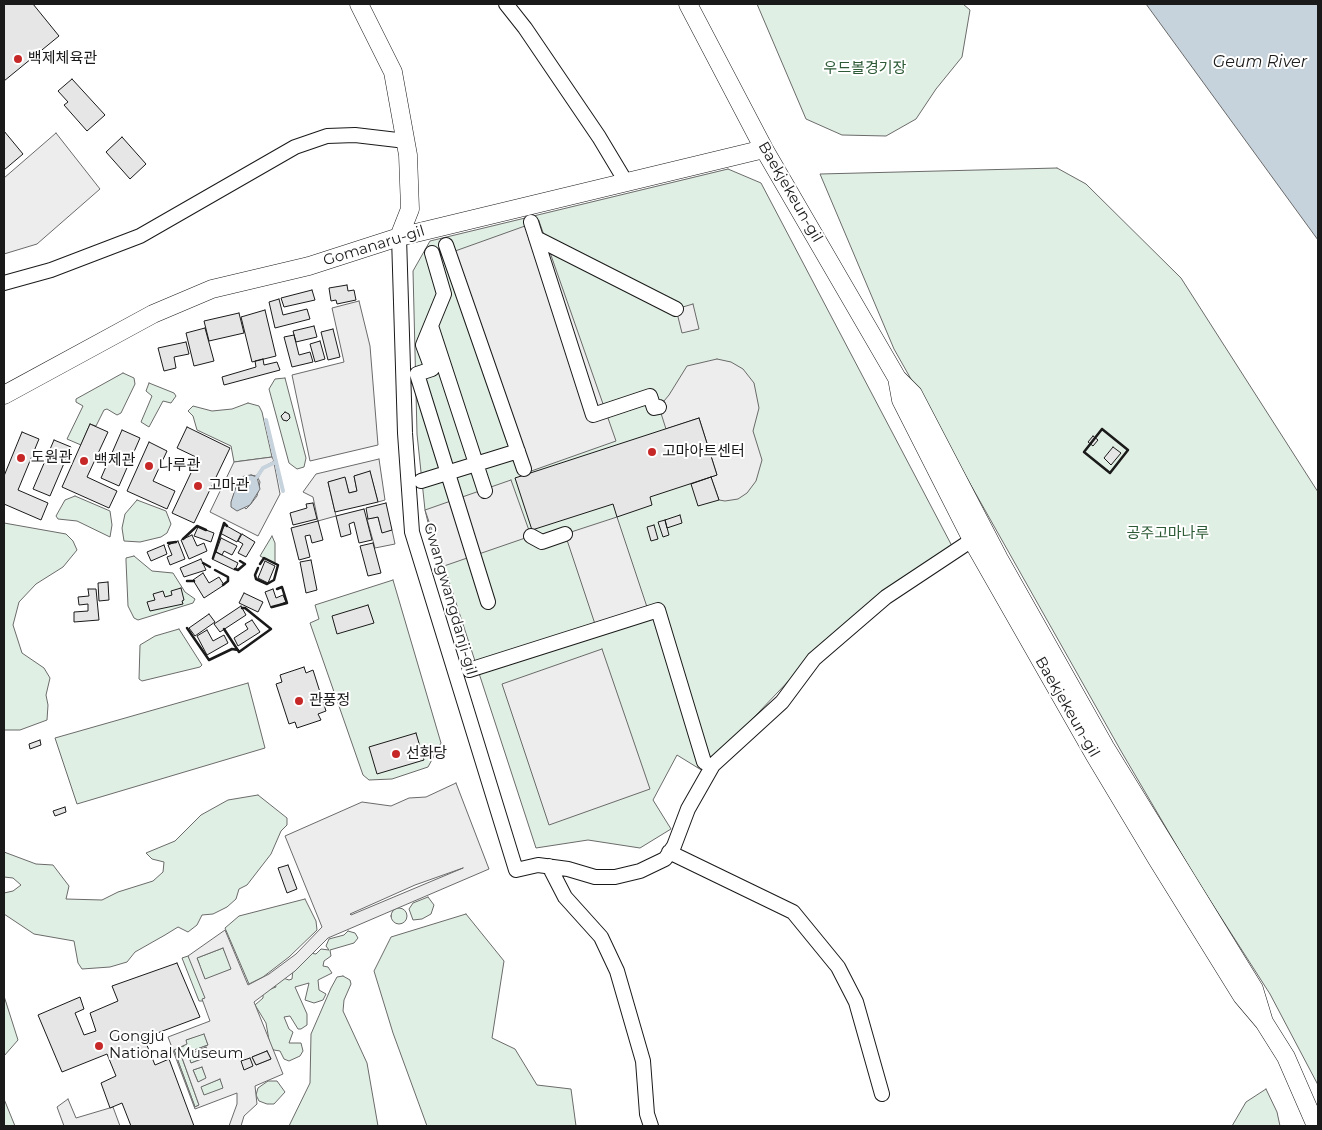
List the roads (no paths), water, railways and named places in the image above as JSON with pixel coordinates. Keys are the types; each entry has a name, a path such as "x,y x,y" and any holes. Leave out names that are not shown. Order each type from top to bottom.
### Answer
{"main road":[{"path":"359,4 393,72 406,141 410,209 400,237"},
{"name":"Baekjekeun-gil","path":"688,4 764,149 897,378 913,394 999,560 1105,747 1254,989 1264,1022"},
{"name":"Gomanaru-gil","path":"4,395 153,314 212,289 309,266 400,237 764,149"},
{"name":"Baekjekeun-gil","path":"897,378 901,400 972,540 1128,811 1242,996 1264,1022 1286,1057 1316,1126"}],"street":[{"path":"506,4 526,28 599,137 626,182"},
{"path":"4,283 51,270 140,236 295,146 327,136 355,135 406,141"},
{"path":"530,222 593,415 650,396 654,408 659,406"},
{"name":"Gwangwangdanji-gil","path":"400,237 405,433 412,532 516,870 538,864 549,866"},
{"path":"536,238 676,309"},
{"path":"446,245 524,469"},
{"path":"432,253 444,294 423,345 432,369 417,374 488,602"},
{"path":"431,326 485,491"},
{"path":"420,481 518,451"},
{"path":"531,536 542,542 565,534"},
{"path":"549,866 595,877 615,878 665,859 688,809 714,765 782,702 814,659 886,597 972,540"},
{"path":"469,670 658,610 704,762"},
{"path":"669,852 793,912 838,967 856,1002 882,1094"},
{"path":"549,866 565,896 601,937 617,971 642,1061 647,1114 651,1126"}],"water":[{"name":"Geum River","path":"1146,4 1318,4 1318,240"},
{"path":"251,475 257,477 260,489 250,505 237,511 231,507 231,502 238,481 244,476"}],"waterway":[{"path":"266,420 283,491"},
{"path":"257,477 263,468 276,462"}],"place":[{"name":"백제체육관","path":"18,59"},
{"name":"고마아트센터","path":"652,452"},
{"name":"도원관","path":"21,458"},
{"name":"백제관","path":"84,461"},
{"name":"나루관","path":"149,466"},
{"name":"고마관","path":"198,486"},
{"name":"관풍정","path":"299,701"},
{"name":"선화당","path":"396,754"},
{"name":"Gongju National Museum","path":"99,1046"}],"park label":[{"name":"우드볼경기장","path":"865,69"},
{"name":"공주고마나루","path":"1168,534"}]}
